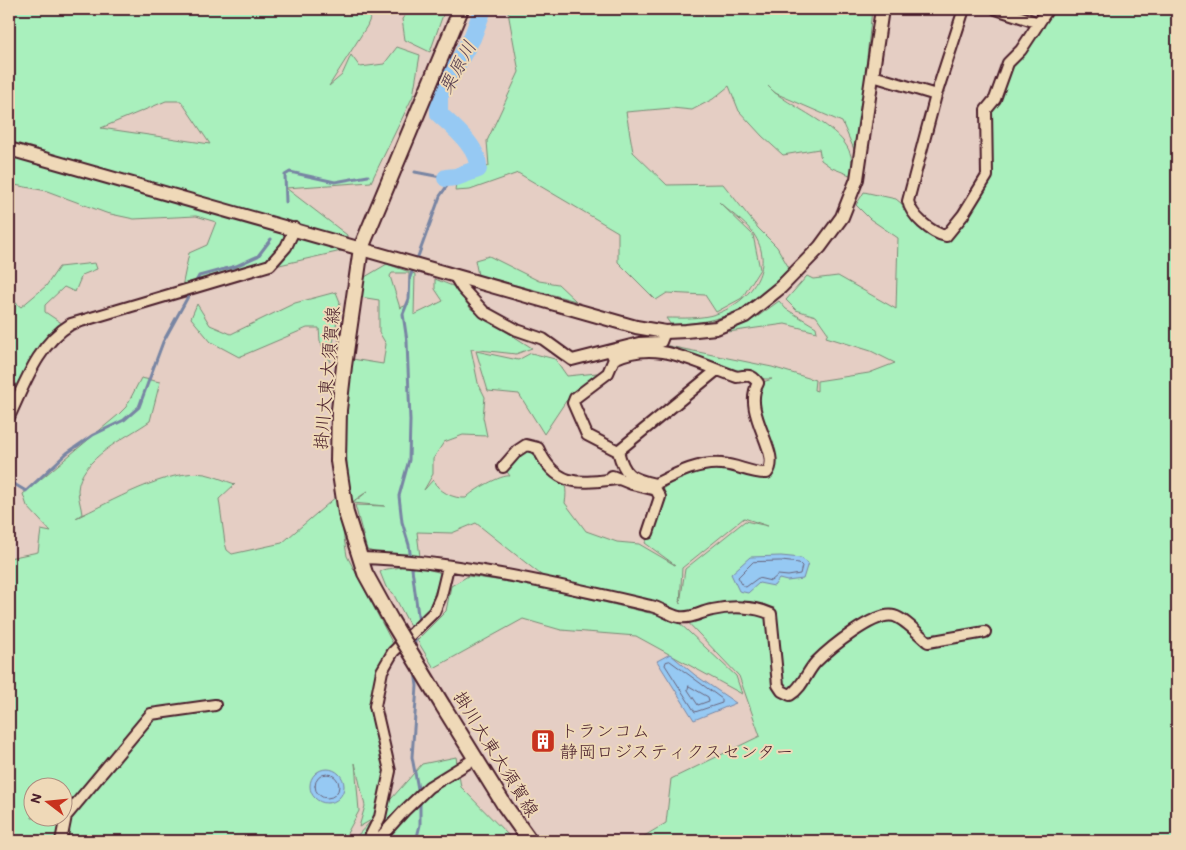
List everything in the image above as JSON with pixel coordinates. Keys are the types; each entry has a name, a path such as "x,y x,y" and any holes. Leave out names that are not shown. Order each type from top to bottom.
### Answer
{"main road":[{"name":"掛川大東大須賀線","path":"461,9 361,248 341,392 338,460 346,513 365,573 390,620 505,806 530,841"}],"street":[{"path":"9,148 295,228 636,327 665,332 716,328 744,316 781,287 820,247 842,217 858,179 882,9"},
{"path":"964,9 936,95 908,201 910,211 937,235 946,236 963,215 987,176 986,110 995,99 1008,64 1022,50 1048,9"},
{"path":"996,9 1039,23"},
{"path":"873,76 936,95"},
{"path":"9,417 42,351 58,332 71,324 196,288 270,264 286,247 295,228"},
{"path":"454,274 462,288 484,312 518,330 543,339 566,358 580,360 654,349 666,351 737,377 747,375 754,377 758,384 754,390 753,400 761,434 771,452 770,469 767,473 756,473 722,464 704,464 652,486 608,475 593,475"},
{"path":"613,355 639,343 661,342 665,332"},
{"path":"613,355 608,374 576,398 573,403 587,435 618,451 625,471 630,476 652,486 656,490 660,497 648,533"},
{"path":"618,451 717,370"},
{"path":"503,467 517,451 526,445 538,448 546,465 561,476 572,481 579,483 618,479"},
{"path":"360,558 392,559 563,587 654,607 680,617 692,617 712,610 759,608 771,614 778,685 782,691 790,695 800,687 815,663 829,651 861,627 884,615 896,616 928,642 985,632"},
{"path":"368,841 380,817 390,771 375,706 382,670 393,652 434,612 442,596 448,567"},
{"path":"61,841 66,816 151,714 215,705"},
{"path":"378,841 404,811 429,787 476,758"}],"green space":[{"path":"9,9 374,9 367,26 329,86 342,75 351,55 360,67 384,64 397,47 420,55 413,96 371,182 286,188 347,235 346,250 182,287 189,253 207,245 216,222 196,216 134,219 106,213 47,191 9,184","holes":["166,101 181,101 210,144 101,128"]},
{"path":"410,9 445,9 430,52 405,40 402,19"},
{"path":"512,9 872,9 857,156 842,122 777,94 823,123 847,146 852,160 850,175 832,168 821,160 819,149 783,155 739,111 729,86 713,99 692,110 672,108 626,112 633,152 667,185 723,184 758,228 777,247 789,268 762,294 737,311 709,320 671,325 666,318 704,317 716,314 740,301 756,282 761,270 760,246 753,233 719,202 753,235 760,269 742,298 716,312 705,295 667,293 656,300 618,262 618,232 518,173 470,190 455,191 456,182 489,166 487,141 519,72 508,12"},
{"path":"1051,9 1177,9 1177,841 636,841 666,823 671,779 760,736 739,676 679,613 555,586 476,523 452,533 417,532 420,557 381,554 367,550 355,505 385,506 353,503 368,491 352,502 346,447 348,396 352,359 383,364 386,344 379,332 379,300 360,297 365,277 387,264 415,274 414,315 443,301 435,289 435,279 455,287 471,309 532,348 516,354 471,349 478,383 485,397 483,417 487,436 463,435 444,442 433,459 433,474 424,490 433,480 438,488 446,494 466,498 487,484 510,476 505,469 517,451 536,447 563,478 566,494 565,503 586,531 617,542 639,544 675,565 645,543 662,508 664,488 677,477 717,466 749,475 771,464 754,390 763,382 772,379 743,377 711,369 680,357 654,343 772,367 815,380 814,390 817,391 817,381 869,373 895,363 871,351 826,337 828,333 816,316 796,310 786,300 807,276 813,279 838,276 896,309 898,238 870,219 856,205 864,192 896,199 944,239 987,176 988,112 1009,65","holes":["392,273 409,273 409,304 400,308 390,276","744,518 768,526 745,521 685,569 680,604 682,568"]},
{"path":"489,256 539,281 558,284 576,301 478,275 475,260"},
{"path":"95,263 97,269 82,275 75,292 64,287 45,305 45,312 63,324 40,350 9,407 9,301 11,299 21,307 46,286 59,267"},
{"path":"336,292 340,302 330,362 320,341 319,328 307,328 239,357 211,342 191,318 197,304 210,325 231,334 295,303"},
{"path":"779,301 786,309 816,327 817,332 785,324 728,332 757,317"},
{"path":"476,351 518,360 531,353 555,359 567,376 597,373 566,401 544,434 519,394 488,391"},
{"path":"141,378 160,382 150,421 106,450 87,468 78,490 82,514 76,518 157,481 174,476 205,474 235,484 219,499 225,543 227,550 232,554 282,543 337,496 347,556 393,644 382,671 375,706 389,778 384,807 422,764 456,757 461,787 514,841 352,841 373,819 359,827 365,806 355,763 359,811 343,841 9,841 9,558 38,552 41,530 51,532 27,506 23,494 126,407"},
{"path":"407,564 442,573 429,608 411,628 393,593 386,587 380,572"},
{"path":"468,576 531,585 675,619 736,676 742,694 636,636 561,630 523,619 434,668 417,640 446,611 451,586"}],"water":[{"path":"781,556 801,558 808,563 803,579 787,581 779,579 774,586 759,583 748,593 739,591 731,574 750,557"},
{"path":"670,654 695,675 736,703 694,720 657,661"},
{"path":"327,769 339,774 344,786 339,798 327,803 315,798 310,786 315,774"}],"waterway":[{"name":"栗原川","path":"446,178 456,177 478,169 475,153 464,138 439,114 439,96 472,38 483,9"},
{"path":"286,202 285,175 290,172 335,182 368,176"},
{"path":"415,172 446,178 447,186 440,196 416,262"},
{"path":"194,285 199,276 236,266 258,256 271,239"},
{"path":"414,267 410,277 409,299 403,314 407,341 410,421 409,460 399,496 402,522 409,545 419,623"},
{"path":"9,481 26,491 67,453 93,435 124,420 139,407 163,342 190,293"},
{"path":"414,650 416,634"},
{"path":"415,671 417,686 412,757 419,794"},
{"path":"416,841 420,825 420,800"}],"place":[{"name":"トランコム 静岡ロジスティクスセンター","path":"543,741"}]}
